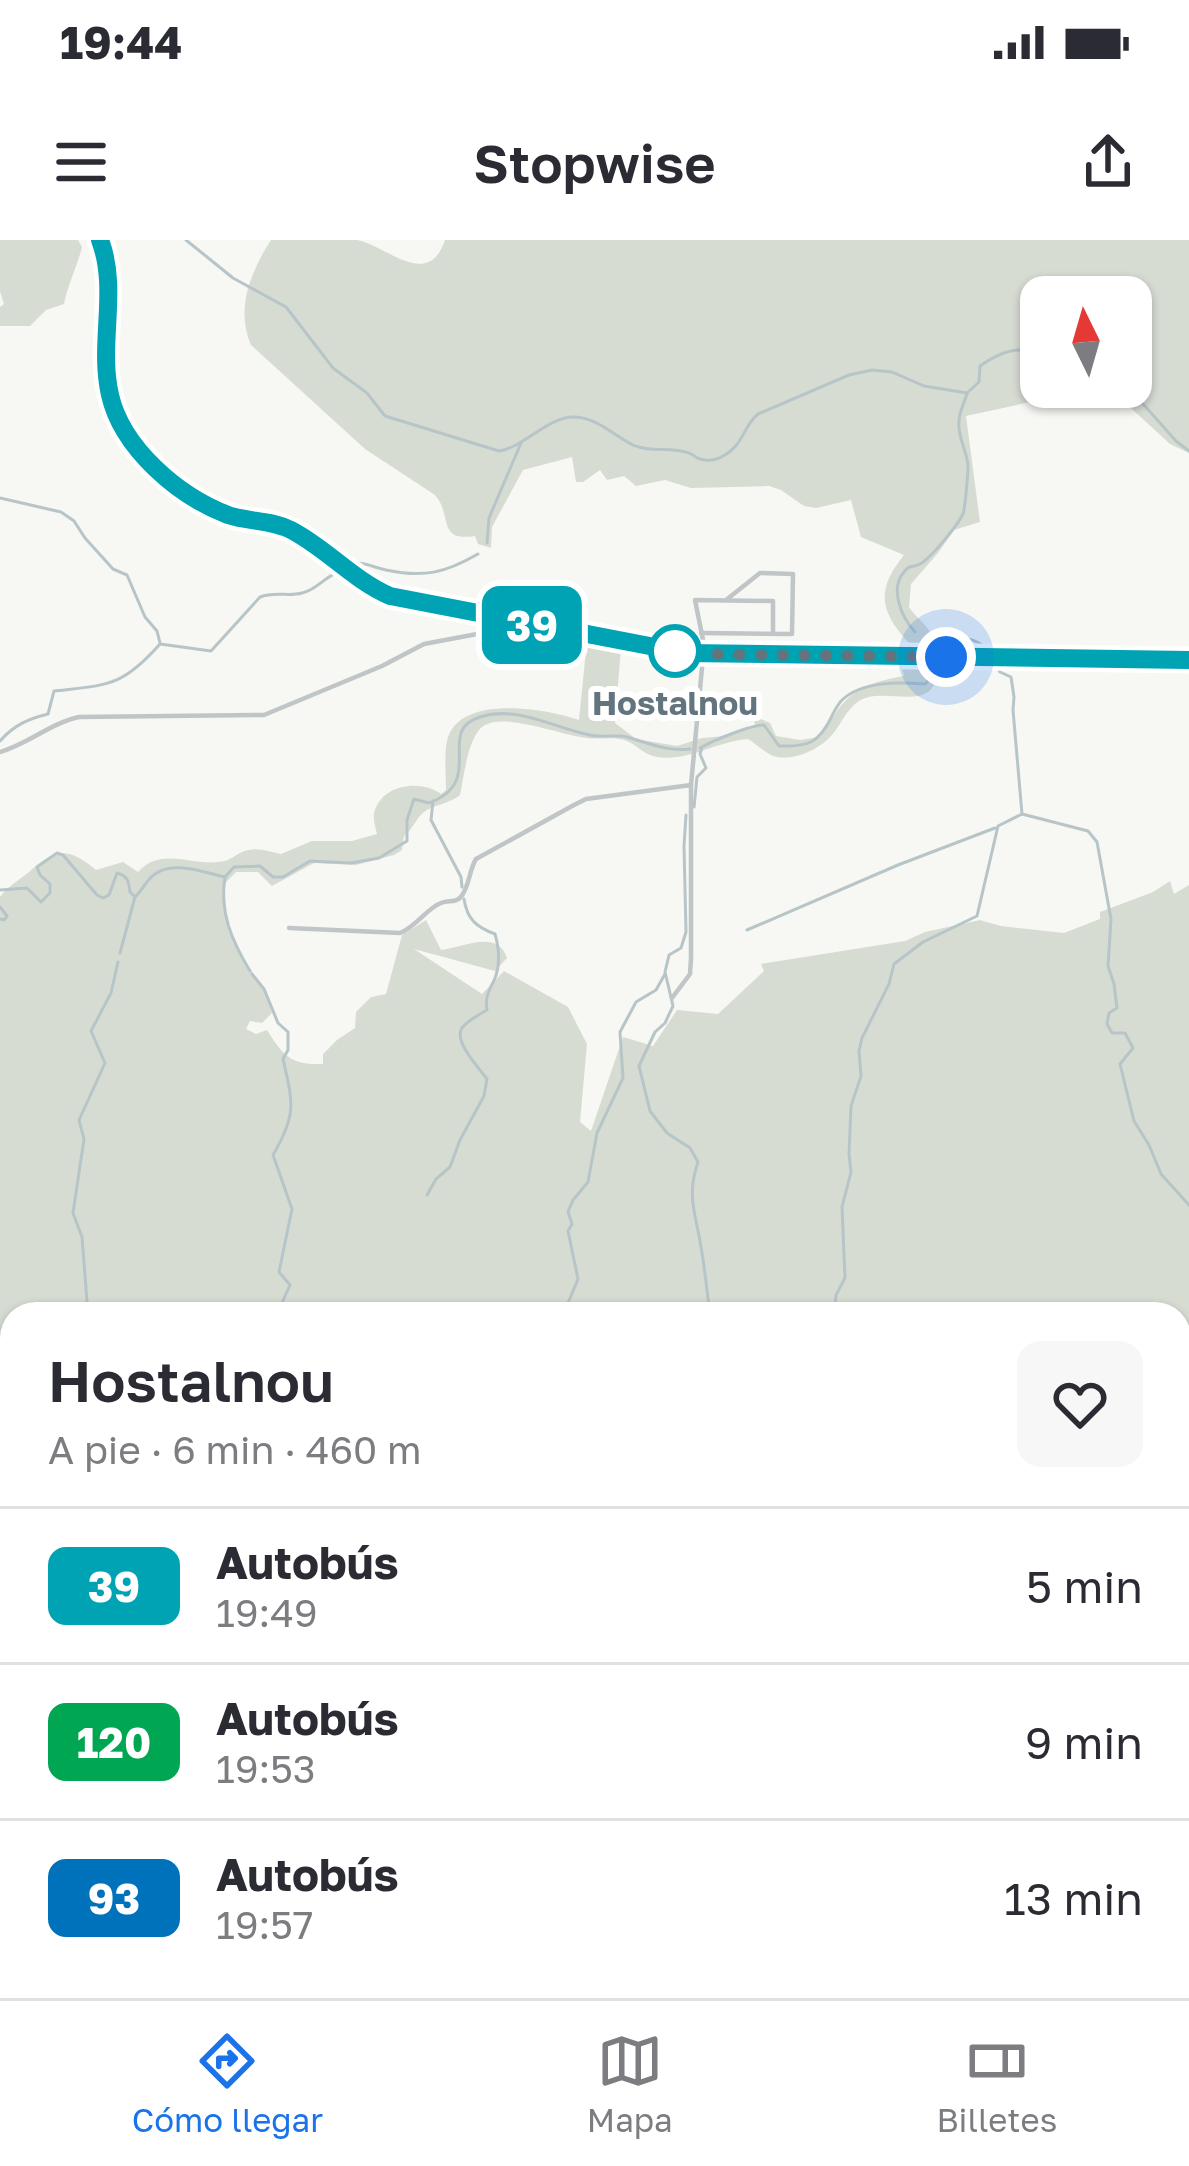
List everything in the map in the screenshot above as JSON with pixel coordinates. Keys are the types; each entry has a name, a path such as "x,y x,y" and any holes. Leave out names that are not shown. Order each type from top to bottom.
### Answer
{"main road":[{"path":"100,240 109,277 106,353 110,395 119,421 145,458 218,510 296,533 382,592 674,651 1189,660"}],"street":[{"path":"702,648 792,634 793,574 760,573 726,600"},
{"path":"672,998 690,974 691,958 691,785 702,648 695,600 773,602 772,634"},
{"path":"0,752 79,717 261,716 382,667 424,644 508,628 513,621"},
{"path":"289,928 400,933 413,928 435,904 457,901 476,860 574,805 691,785"}],"shaded area":[{"path":"0,240 78,240 82,247 64,304 46,310 30,326 0,326 4,304"},
{"path":"271,240 357,240 417,264 438,255 445,240 1189,240 1189,453 1170,444 1131,408 1152,408 1152,276 1020,276 1020,404 966,416 980,522 954,530 911,584 909,607 928,628 934,643 935,681 930,691 859,701 824,742 786,758 771,755 748,739 680,757 657,757 619,739 495,722 474,737 460,795 421,814 404,836 402,850 394,855 356,865 314,863 272,886 258,872 236,872 224,884 227,922 272,1013 262,1023 250,1021 246,1029 256,1034 267,1030 296,1061 323,1064 323,1054 355,1028 356,1012 371,997 386,994 402,935 426,920 441,950 479,942 503,949 507,958 495,971 414,949 482,994 504,971 568,1007 587,1044 580,1122 591,1131 623,1037 653,1046 677,1010 718,1014 764,971 761,964 905,941 980,920 1064,933 1170,881 1174,894 1189,885 1189,1302 0,1302 0,897 47,858 70,854 96,870 123,862 138,872 168,858 213,862 252,849 281,854 312,841 352,841 377,834 374,814 384,796 402,787 423,787 441,794 446,790 447,741 468,716 505,708 579,720 587,640 621,647 615,723 636,739 677,746 755,726 754,716 770,723 776,736 820,737 853,694 873,683 904,676 900,661 910,644 892,622 885,591 904,555 861,537 851,500 816,508 769,486 691,488 665,480 636,486 624,476 607,480 600,470 576,482 572,457 523,470 492,527 491,548 478,544 475,536 450,531 435,495 365,449 251,345 245,318 248,291"}],"waterway":[{"path":"186,240 233,278 286,307 333,368 367,393 385,416 499,451 555,421 575,417 640,447 712,460 735,446 758,414 849,375 892,372 924,386 967,393 979,382 980,366 1020,350"},
{"path":"915,632 902,611 898,587 906,570 931,555 963,514 968,467 959,421 967,394"},
{"path":"1147,408 1189,451"},
{"path":"487,543 489,518 521,443"},
{"path":"0,498 61,512 74,521 113,569 127,575 160,643"},
{"path":"349,564 423,573 444,570 478,554"},
{"path":"0,741 22,723 48,714 54,691 113,681 135,669 160,644 211,651 260,597 307,591 339,572"},
{"path":"921,644 927,653 964,639 987,649"},
{"path":"700,748 764,725 779,746 806,744 817,738 850,694 881,684 925,684 929,680 925,662"},
{"path":"996,665 1011,677 1022,814 1088,831 1097,842 1111,919 1108,966 1117,1008 1109,1013 1107,1024 1112,1033 1125,1033 1133,1048 1120,1064 1134,1121 1161,1174 1189,1205"},
{"path":"0,890 27,888 41,902 50,893 50,884 37,867 57,853 103,898 109,895 117,873 126,878 135,897 152,876 171,868 225,877 234,867 260,866 273,877 283,877 310,861 351,863 379,858 407,841 414,799 429,803 446,794 455,782 461,733 467,724 494,714 522,716 595,736 622,736 690,749"},
{"path":"694,807 697,777 706,768 702,747"},
{"path":"433,801 431,820 462,887"},
{"path":"835,1302 845,1278 842,1207 851,1172 851,1106 861,1076 862,1038 894,964 923,942 977,916 998,826 1022,814"},
{"path":"686,815 686,932 681,948 669,955 665,972 673,1006 639,1066 650,1111 667,1133 690,1148 698,1162 692,1196 709,1302"},
{"path":"747,930 995,828"},
{"path":"225,877 228,926 250,971"},
{"path":"120,953 135,897"},
{"path":"427,1195 450,1167 484,1096 487,1079 468,1054 460,1033 487,1010 498,968 497,945 495,934 470,917 464,899"},
{"path":"0,907 7,916 0,919"},
{"path":"87,1302 82,1237 73,1213 84,1139 79,1120 105,1063 91,1031 111,993 118,962"},
{"path":"252,974 278,1023 288,1032 283,1059 291,1108 273,1155 292,1209 279,1272 290,1285 282,1302"},
{"path":"568,1302 578,1279 568,1212 588,1182 597,1133 623,1078 620,1032 636,1002 656,990 665,974"}],"bus line":[{"name":"39","path":"100,240 109,277 106,368 110,395 119,421 138,450 196,497 238,518 289,529 390,596 686,653 1189,660"}],"place":[{"name":"Hostalnou","path":"675,651"}],"route":[{"path":"675,651 946,657"}]}
